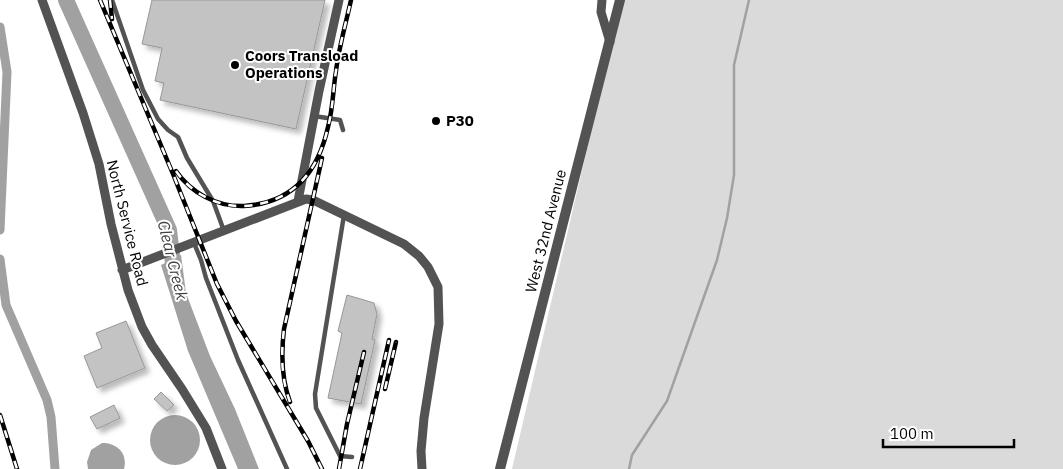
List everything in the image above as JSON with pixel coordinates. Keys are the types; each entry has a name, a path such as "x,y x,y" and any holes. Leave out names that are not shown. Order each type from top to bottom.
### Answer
{"street":[{"name":"North Service Road","path":"42,0 77,96 99,164 122,270 142,327 206,428 222,469"},
{"path":"298,201 339,0"},
{"path":"602,0 601,12 610,42"},
{"name":"West 32nd Avenue","path":"500,469 620,0"},
{"path":"122,270 306,199 313,200 344,214 404,244 419,256 428,267 438,287 439,324 420,451 422,469"}],"lane":[{"path":"112,0 143,90 158,119 178,137 187,158 213,201 224,230"},
{"path":"314,116 340,120 343,130"},
{"path":"344,214 315,394 316,408 340,456 352,457"},
{"path":"189,244 201,260 206,278 238,360 287,469"}],"shaded area":[{"path":"622,0 1063,0 1063,469 512,469"}],"water":[{"name":"Clear Creek","path":"181,255 186,293 210,356 235,409 259,469 238,469 188,351 161,265"},
{"path":"175,415 184,417 195,426 200,440 198,449 189,460 175,465 166,463 155,454 150,440 152,431 161,420"},
{"path":"102,443 113,445 121,450 125,464 124,469 88,469 87,462 91,450"}],"building":[{"name":"Coors Transload Operations","path":"152,0 325,0 296,129 160,100 164,83 155,81 162,48 142,44"},
{"path":"347,295 374,303 377,314 372,339 375,340 361,404 328,398 342,333 338,331"},
{"path":"126,321 145,368 97,388 84,356 102,348 96,333"},
{"path":"161,392 174,405 167,411 154,399"},
{"path":"114,405 120,418 97,429 90,417"}],"waterway":[{"name":"Clear Creek","path":"66,0 169,230 175,280"},
{"path":"629,469 632,455 667,401 717,260 727,218 734,175 734,65 749,0"},
{"path":"0,27 7,72 0,230"},
{"path":"0,259 6,305 47,400 51,417 55,469"}],"railway":[{"path":"100,0 217,284 236,321 308,441 322,469"},
{"path":"110,0 112,19"},
{"path":"176,171 197,192 215,201 234,206 261,204 276,199 289,192 301,182 318,158 324,143 331,113 339,53 351,0"},
{"path":"290,402 283,366 284,329 322,158"},
{"path":"360,469 389,340"},
{"path":"385,389 396,342"},
{"path":"339,469 347,424 364,352"},
{"path":"0,415 17,469"}],"place":[{"name":"Coors Transload Operations","path":"235,65"},
{"name":"P30","path":"436,121"}]}
